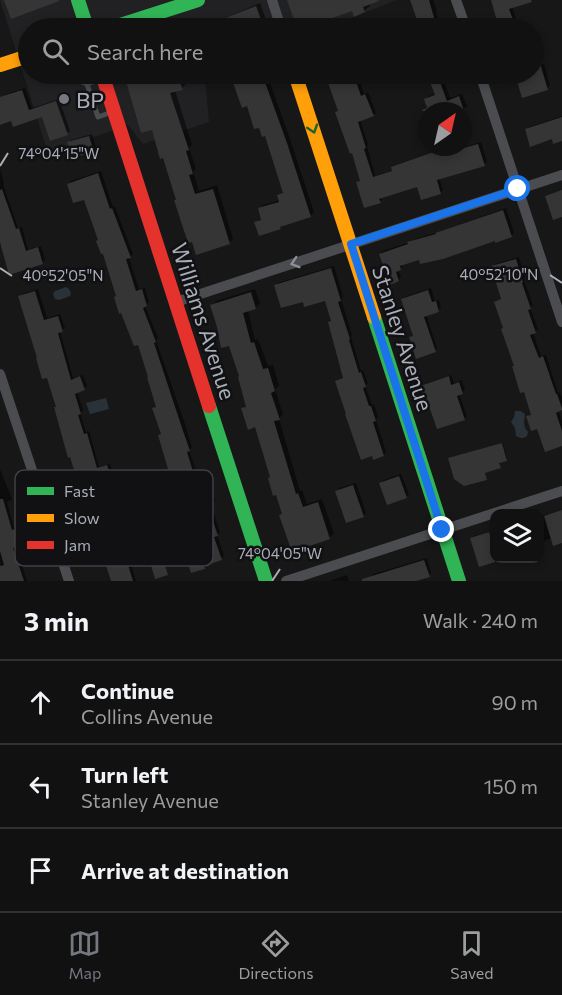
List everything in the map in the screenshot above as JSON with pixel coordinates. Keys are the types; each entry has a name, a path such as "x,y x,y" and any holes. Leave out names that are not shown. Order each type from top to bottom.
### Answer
{"street":[{"path":"78,0 84,18"},
{"path":"142,18 198,0"},
{"path":"272,0 278,18"},
{"path":"456,0 462,18"},
{"path":"0,63 18,58"},
{"name":"Williams Avenue","path":"105,84 267,581"},
{"name":"Stanley Avenue","path":"298,84 459,581"},
{"path":"483,84 562,322"},
{"path":"176,302 562,175"},
{"path":"0,374 32,470"},
{"path":"286,581 562,491"},
{"path":"64,566 69,581"}],"lane":[{"path":"87,84 98,117 114,112"}],"shaded area":[{"path":"0,0 397,0 351,18 18,18 18,57"},
{"path":"26,84 206,84 209,122 143,144 128,125 48,153"},
{"path":"66,287 71,293 70,296 55,299 53,294 55,291"},
{"path":"106,398 109,409 90,414 86,403"},
{"path":"515,411 525,414 524,423 528,432 524,438 516,436 511,422"}],"building":[{"path":"4,0 59,0 59,1 11,19"},
{"path":"287,0 379,1 363,7 365,12 354,17 352,11 332,18 293,18"},
{"path":"410,0 429,0 434,18 416,18"},
{"path":"491,0 531,0 532,2 509,9 512,18 496,18"},
{"path":"256,6 260,18 225,18"},
{"path":"544,77 548,90 522,98 518,84 544,84"},
{"path":"127,84 181,84 183,90 170,93 189,150 186,151 193,174 189,175 195,194 213,189 230,244 196,255 192,242 188,243 163,158 160,159 152,130 141,133"},
{"path":"234,84 266,84 311,217 259,236 254,222 261,220 258,208 279,202 277,195 283,193 265,136 262,137 259,128 254,129 247,106 242,108"},
{"path":"329,84 357,84 361,96 365,94 374,116 358,122 373,177 392,171 391,167 422,156 472,156 472,146 478,144 485,166 437,180 441,194 421,200 417,187 379,199 381,203 364,208 356,182 360,181 352,153 350,154 335,112 338,111"},
{"path":"431,84 441,84 447,101 459,96 461,102 425,102 424,99 435,95"},
{"path":"22,90 29,110 56,101 68,135 50,141 42,117 13,127 11,121 0,125 0,97"},
{"path":"562,117 562,141 553,144 552,139 530,147 525,129"},
{"path":"89,136 94,152 71,158 67,142"},
{"path":"98,173 110,209 112,208 131,258 126,259 136,291 142,289 147,306 143,308 190,451 187,452 193,470 165,470 168,469 158,435 161,434 152,408 156,407 138,345 134,346 121,313 119,314 114,297 116,296 84,200 73,203 67,184"},
{"path":"2,189 26,251 38,247 43,264 9,275 0,242 0,190"},
{"path":"562,190 562,217 553,220 545,196"},
{"path":"503,210 512,237 443,259 420,264 419,260 400,266 401,270 396,272 399,281 390,285 379,254 408,244 407,242"},
{"path":"516,259 536,333 530,335 539,358 543,356 562,408 556,413 562,431 562,446 545,452 537,429 531,431 526,416 531,415 524,392 520,393 494,302 501,299 491,266"},
{"path":"331,268 341,301 338,302 359,373 361,372 366,387 363,388 376,421 373,422 384,456 373,460 372,456 361,460 335,381 343,378 328,322 331,321 325,301 304,307 303,302 281,308 274,285"},
{"path":"428,290 432,302 436,301 439,312 424,317 436,352 416,359 409,337 413,336 401,299"},
{"path":"35,291 44,320 58,316 63,332 58,333 71,380 80,376 85,390 75,394 84,434 87,433 97,468 107,465 109,470 74,470 70,457 68,458 47,378 42,379 18,296"},
{"path":"251,292 256,309 243,313 251,343 254,342 263,369 268,368 275,391 271,393 280,420 274,421 296,494 298,493 303,507 318,502 330,539 292,552 279,515 282,514 276,495 273,496 268,478 270,477 255,427 248,430 241,408 246,407 239,376 229,346 221,348 210,305"},
{"path":"449,376 451,385 459,382 463,394 457,396 465,420 437,429 420,386"},
{"path":"502,443 507,461 499,463 501,468 485,473 487,480 464,486 454,479 448,458"},
{"path":"399,476 407,498 387,505 379,483"},
{"path":"353,485 364,517 346,523 335,491"},
{"path":"0,499 3,499 12,530 14,529 15,532 15,547 13,548 15,566 19,566 24,581 0,581 0,566 4,565 0,551"},
{"path":"562,510 562,543 553,546 544,516"},
{"path":"213,521 218,536 214,537 222,560 213,563"},
{"path":"489,532 492,563 479,567 470,538"},
{"path":"424,560 430,577 416,581 362,581 362,579"},
{"path":"106,566 128,566 133,581 111,581"},
{"path":"151,566 165,566 168,575 155,579"},
{"path":"189,566 204,566 205,569 191,573"}],"traffic: fast":[{"path":"78,0 84,18"},
{"path":"142,18 198,0"},
{"path":"374,317 459,581"},
{"path":"209,406 266,581"}],"traffic: slow":[{"path":"0,65 18,59"},
{"path":"298,84 374,317"}],"traffic: jam":[{"path":"105,84 209,406"}],"place":[{"name":"BP","path":"64,99"}],"route":[{"path":"442,530 351,244 518,189"}]}
